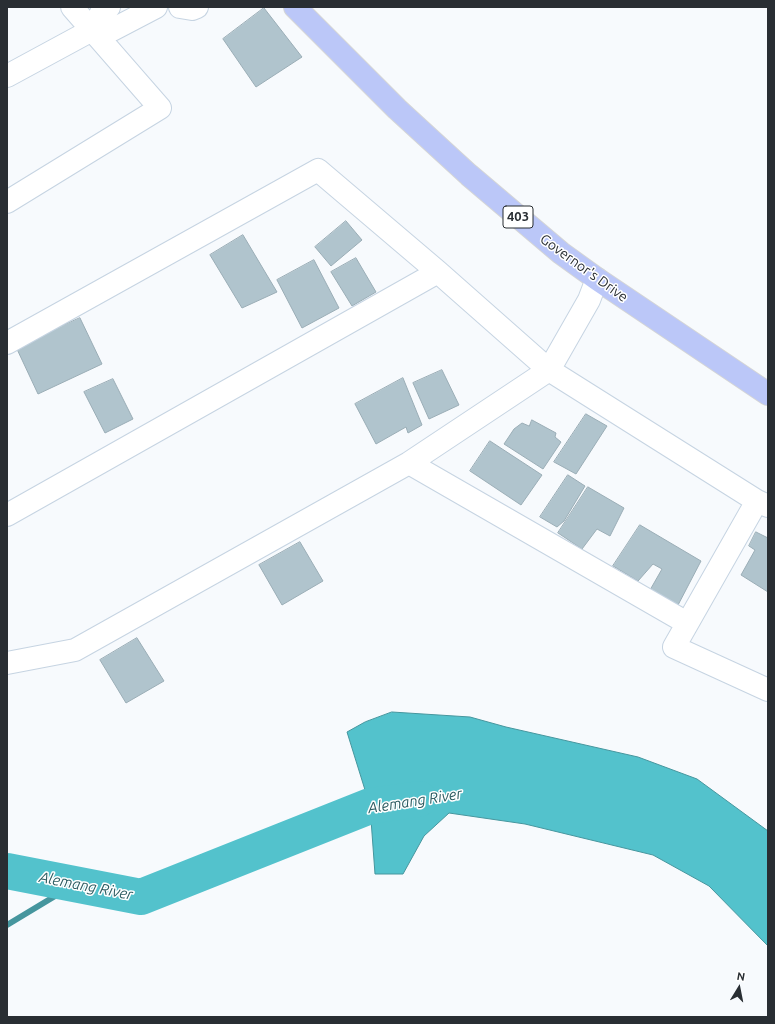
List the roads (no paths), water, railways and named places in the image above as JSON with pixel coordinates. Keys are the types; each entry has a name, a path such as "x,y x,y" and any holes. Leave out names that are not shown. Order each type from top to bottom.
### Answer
{"main road":[{"name":"Governor's Drive","path":"294,7 397,109 469,175 561,253 597,280 768,394"}],"street":[{"path":"7,202 160,108 72,7"},
{"path":"92,30 102,11 109,7"},
{"path":"9,70 92,30 112,30 156,7"},
{"path":"180,7 192,9 197,7"},
{"path":"7,343 318,170 438,272 549,370 763,504 687,623 674,647 768,690"},
{"path":"7,515 438,272"},
{"path":"7,663 75,650 409,463 549,370 589,300 597,280"},
{"path":"409,463 687,623"}],"water":[{"path":"392,712 470,717 506,727 638,757 697,779 768,831 768,946 709,886 653,855 525,824 449,813 424,836 403,874 375,874 370,806 347,732 365,722"}],"waterway":[{"name":"Alemang River","path":"7,871 141,897 370,806 419,799"},
{"path":"7,925 75,884"}]}
